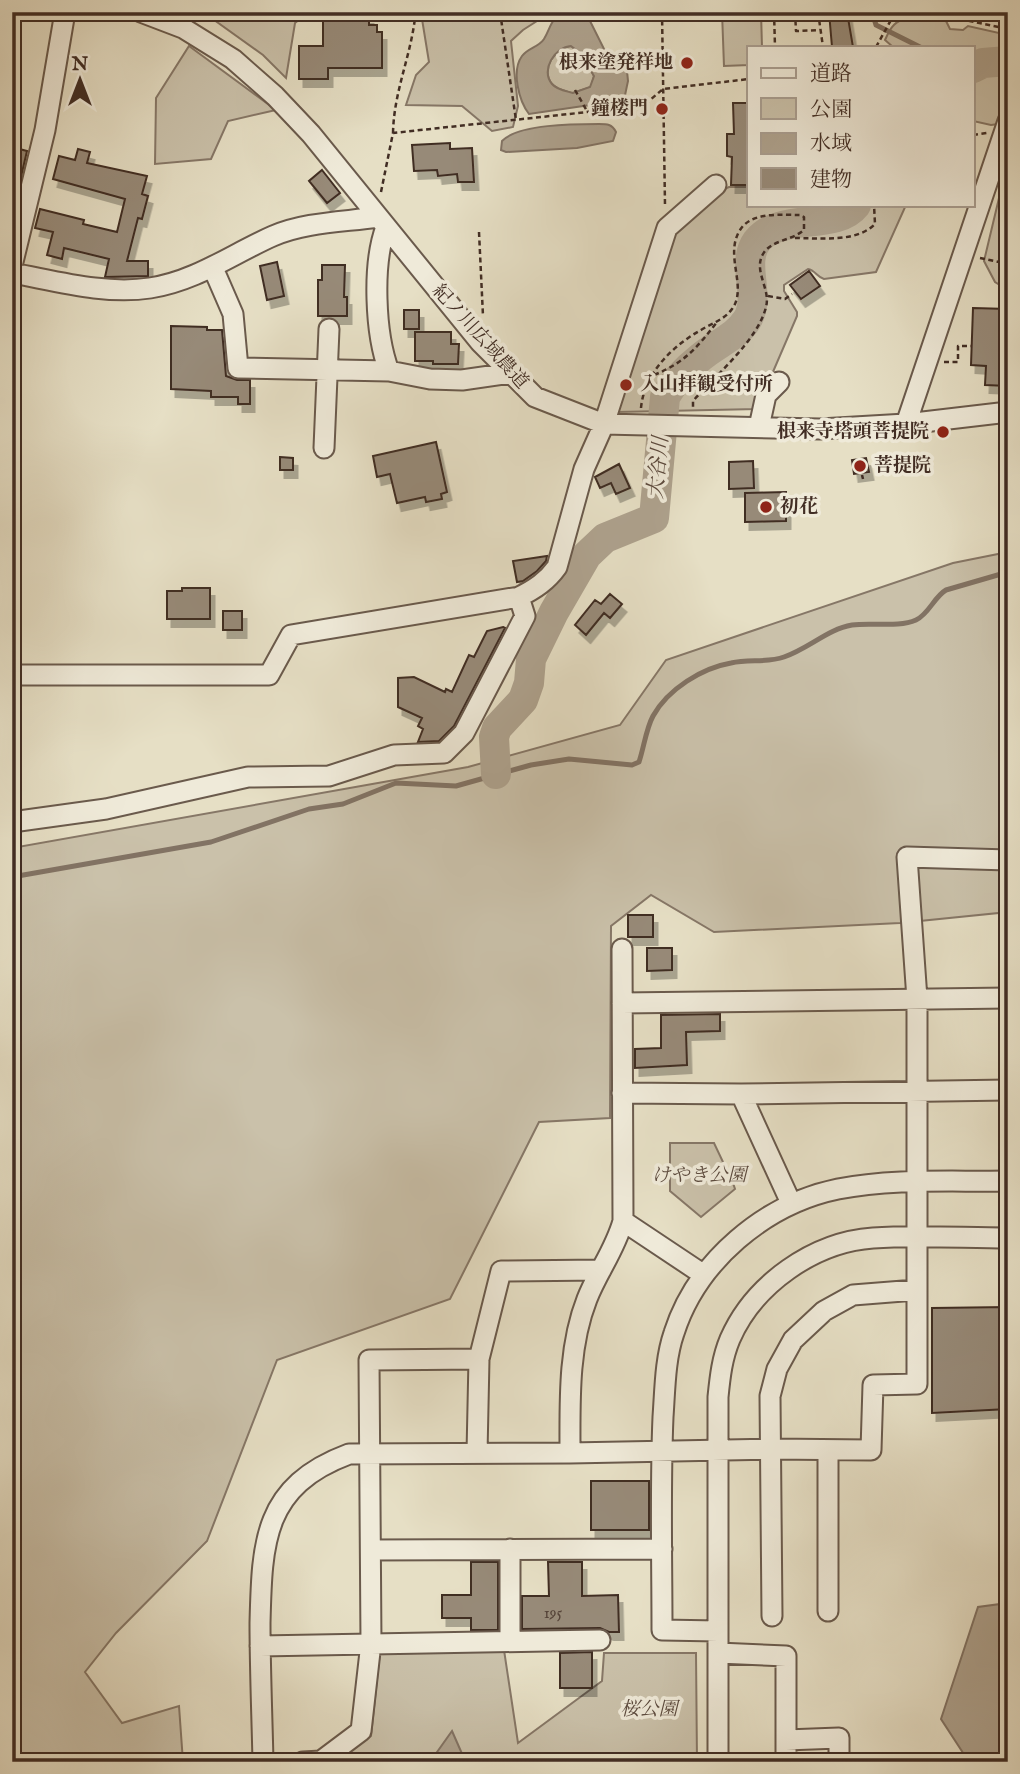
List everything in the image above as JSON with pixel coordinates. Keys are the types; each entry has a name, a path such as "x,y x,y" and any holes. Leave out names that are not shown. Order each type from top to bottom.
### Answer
{"street":[{"path":"12,266 45,130 65,12"},
{"name":"紀ノ川広域農道","path":"141,12 183,28 233,59 275,96 311,134 485,347 535,397 604,425 820,429 906,424 1008,412"},
{"path":"906,424 963,251 1004,144 1008,121"},
{"path":"12,675 269,675 291,635 519,597 534,590 549,578 557,567 584,468 604,425 667,228 716,185"},
{"path":"12,273 102,289 147,289 213,268 274,235 300,227 379,218 378,312 382,352 389,371"},
{"path":"213,268 233,314 238,368 389,371 462,380 511,373"},
{"path":"324,448 329,329"},
{"path":"759,427 766,395 779,382"},
{"path":"12,822 106,809 248,777 330,776 394,755 443,753 464,733 525,616 519,597"},
{"path":"263,1762 260,1646 261,1568 265,1541 278,1509 291,1490 324,1463 349,1454 871,1450 873,1385 917,1384 917,999 907,857 1008,860"},
{"path":"570,1453 570,1383 576,1338 587,1299 617,1243 623,1221 622,949"},
{"path":"622,1003 1008,998"},
{"path":"622,1093 1008,1090"},
{"path":"741,1094 791,1203"},
{"path":"718,1631 662,1630 662,1452 666,1378 674,1333 691,1294 717,1259 749,1230 791,1203 839,1189 916,1182 1008,1181"},
{"path":"623,1221 704,1275"},
{"path":"718,1762 718,1397 723,1361 731,1338 750,1306 760,1295 802,1260 832,1246 872,1238 1008,1238"},
{"path":"477,1453 479,1359 501,1271 601,1270"},
{"path":"772,1616 771,1396 777,1369 793,1340 824,1311 853,1295 916,1290"},
{"path":"303,1762 321,1761 361,1731 371,1643 369,1360 479,1359"},
{"path":"828,1450 828,1611"},
{"path":"510,1549 510,1640"},
{"path":"370,1550 662,1549"},
{"path":"260,1646 600,1640"},
{"path":"718,1653 786,1656 786,1762"},
{"path":"786,1740 839,1738 839,1762"}],"path":[{"path":"379,218 393,133 394,107 412,41 415,18 406,12"},
{"path":"500,12 516,121"},
{"path":"662,12 664,205"},
{"path":"774,12 775,46"},
{"path":"795,12 796,31 820,30"},
{"path":"818,12 823,46"},
{"path":"877,46 891,20 901,12"},
{"path":"927,12 1008,29"},
{"path":"656,74 663,74"},
{"path":"393,133 643,106 663,89 747,79"},
{"path":"575,90 587,110"},
{"path":"694,426 694,401 754,332 763,315 768,296 760,272 764,251 774,243 794,238 844,237 866,232 875,224 874,206"},
{"path":"653,375 675,366 703,341 733,307 737,294 733,244 745,224 756,218 800,215 804,217 804,230 794,238"},
{"path":"479,232 485,347"},
{"path":"963,251 990,261 1008,264"},
{"path":"768,296 785,299 792,294"},
{"path":"653,426 642,397 661,362 679,344 719,321"},
{"path":"926,362 958,362 958,346 972,346"}],"green space":[{"path":"203,12 309,12 295,23 286,78 263,55"},
{"path":"408,12 551,12 511,41 518,106 513,127 492,131 462,106 406,105 416,75 429,62 422,19"},
{"path":"722,12 761,12 762,46 747,46 747,65 724,66"},
{"path":"927,17 946,21 950,29 963,30 968,26 1008,35 1008,96 998,124 974,121 974,46 892,46 885,40 889,31 901,20"},
{"path":"189,46 276,110 228,121 211,159 155,164 156,98"},
{"path":"571,46 585,58 594,76 591,87 573,93 554,86 548,72 555,55"},
{"path":"1008,172 1008,290 995,282 984,261"},
{"path":"729,187 747,187 747,206 906,206 876,272 824,279 808,269 784,285 784,291 797,316 757,409 618,412 672,235 722,190"},
{"path":"1008,552 1008,912 900,923 714,932 651,895 611,926 610,1118 539,1122 450,1299 277,1360 207,1541 116,1633 85,1672 122,1723 179,1706 183,1762 12,1762 12,848 468,767 620,725 666,660 953,563"},
{"name":"けやき公園","path":"670,1143 714,1143 733,1183 735,1189 701,1217 670,1191"},
{"name":"桜公園","path":"504,1650 518,1743 602,1681 604,1653 696,1653 697,1762 336,1762 371,1736 380,1652"}],"water":[{"path":"587,15 604,49 627,71 624,100 529,114 522,102 518,86 519,62 524,53 542,42 553,21 559,16","holes":["571,46 579,52 594,76 590,87 573,93 554,86 548,72 555,55"]},
{"path":"609,125 614,129 616,132 613,141 577,148 506,152 501,150 502,141 521,131 548,126"},
{"path":"1008,1603 1008,1762 969,1762 941,1719 978,1607"},
{"path":"452,1731 463,1756 462,1762 430,1762"}],"building":[{"path":"829,12 847,12 853,46 832,46"},
{"path":"350,16 369,16 369,25 377,25 377,32 382,32 382,68 328,68 328,79 299,79 299,46 323,46 323,20 350,20"},
{"path":"733,103 747,103 747,185 731,185 732,157 727,156 727,134 734,134"},
{"path":"450,143 450,149 472,148 474,182 458,182 457,174 438,176 437,170 414,171 412,145"},
{"path":"12,147 27,151 17,194 12,194"},
{"path":"78,149 90,152 87,163 147,176 142,194 148,196 142,219 138,218 127,261 148,261 148,276 105,277 109,259 64,248 62,259 47,255 53,232 35,228 40,209 117,232 125,199 53,179 59,156 75,160"},
{"path":"322,170 340,193 327,203 309,181"},
{"path":"277,262 284,296 267,300 260,266"},
{"path":"322,265 345,265 344,297 347,297 347,316 318,316 318,280 322,280"},
{"path":"809,271 820,286 801,299 790,285"},
{"path":"973,308 1008,309 1008,386 985,385 986,366 971,365"},
{"path":"404,310 419,310 419,329 404,329"},
{"path":"171,326 222,330 226,376 237,380 250,380 250,404 238,404 238,397 211,397 211,391 171,389"},
{"path":"415,332 451,332 451,344 459,344 458,364 415,361"},
{"path":"436,442 447,492 441,494 442,499 426,502 425,497 397,503 390,474 377,477 373,456"},
{"path":"280,457 293,458 293,470 280,470"},
{"name":"菩提院","path":"866,458 869,472 854,474 852,460"},
{"path":"753,461 754,488 729,489 729,462"},
{"path":"619,464 630,488 616,494 611,483 600,488 595,477"},
{"name":"初花","path":"786,492 786,521 745,522 745,493"},
{"path":"547,556 537,571 517,582 513,561"},
{"path":"182,588 210,588 210,619 167,619 167,591 182,591"},
{"path":"610,594 622,604 610,618 604,613 586,635 575,625 595,600 601,604"},
{"path":"223,611 242,611 242,630 223,630"},
{"path":"505,628 454,726 439,741 418,742 423,729 418,726 422,718 398,707 398,678 414,677 445,692 446,689 452,692 469,655 474,657 487,631"},
{"path":"628,915 653,915 653,937 628,937"},
{"path":"647,948 672,948 672,970 647,971"},
{"path":"720,1014 720,1031 686,1032 687,1065 635,1068 635,1049 661,1048 661,1015"},
{"path":"1008,1307 1008,1409 932,1413 932,1308"},
{"path":"591,1481 649,1481 649,1530 591,1530"},
{"path":"471,1562 498,1562 498,1630 471,1630 471,1618 442,1618 442,1595 471,1595"},
{"path":"548,1562 582,1562 582,1596 618,1595 619,1632 600,1628 522,1629 522,1596 549,1596"},
{"path":"592,1652 592,1688 560,1688 560,1653"}],"waterway":[{"path":"872,12 876,25 918,46"},
{"name":"大谷川","path":"974,68 983,63 1008,61"},
{"name":"大谷川","path":"496,774 494,737 497,728 523,700 529,683 531,659 587,555 605,538 654,518 665,397 691,366 737,331 747,320 752,301 750,260 757,241 767,232 779,227 835,218 855,206"},
{"path":"12,877 211,842 309,809 343,804 396,783 456,786 531,765 569,759 632,765 639,762 649,727 659,706 687,681 698,675 731,663 784,657 843,627 916,620 946,590 1008,572"}],"place":[{"name":"根来塗発祥地","path":"687,63"},
{"name":"鐘楼門","path":"662,109"},
{"name":"入山拝観受付所","path":"626,385"},
{"name":"根来寺塔頭菩提院","path":"943,432"},
{"name":"菩提院","path":"860,466"},
{"name":"初花","path":"766,507"}]}
